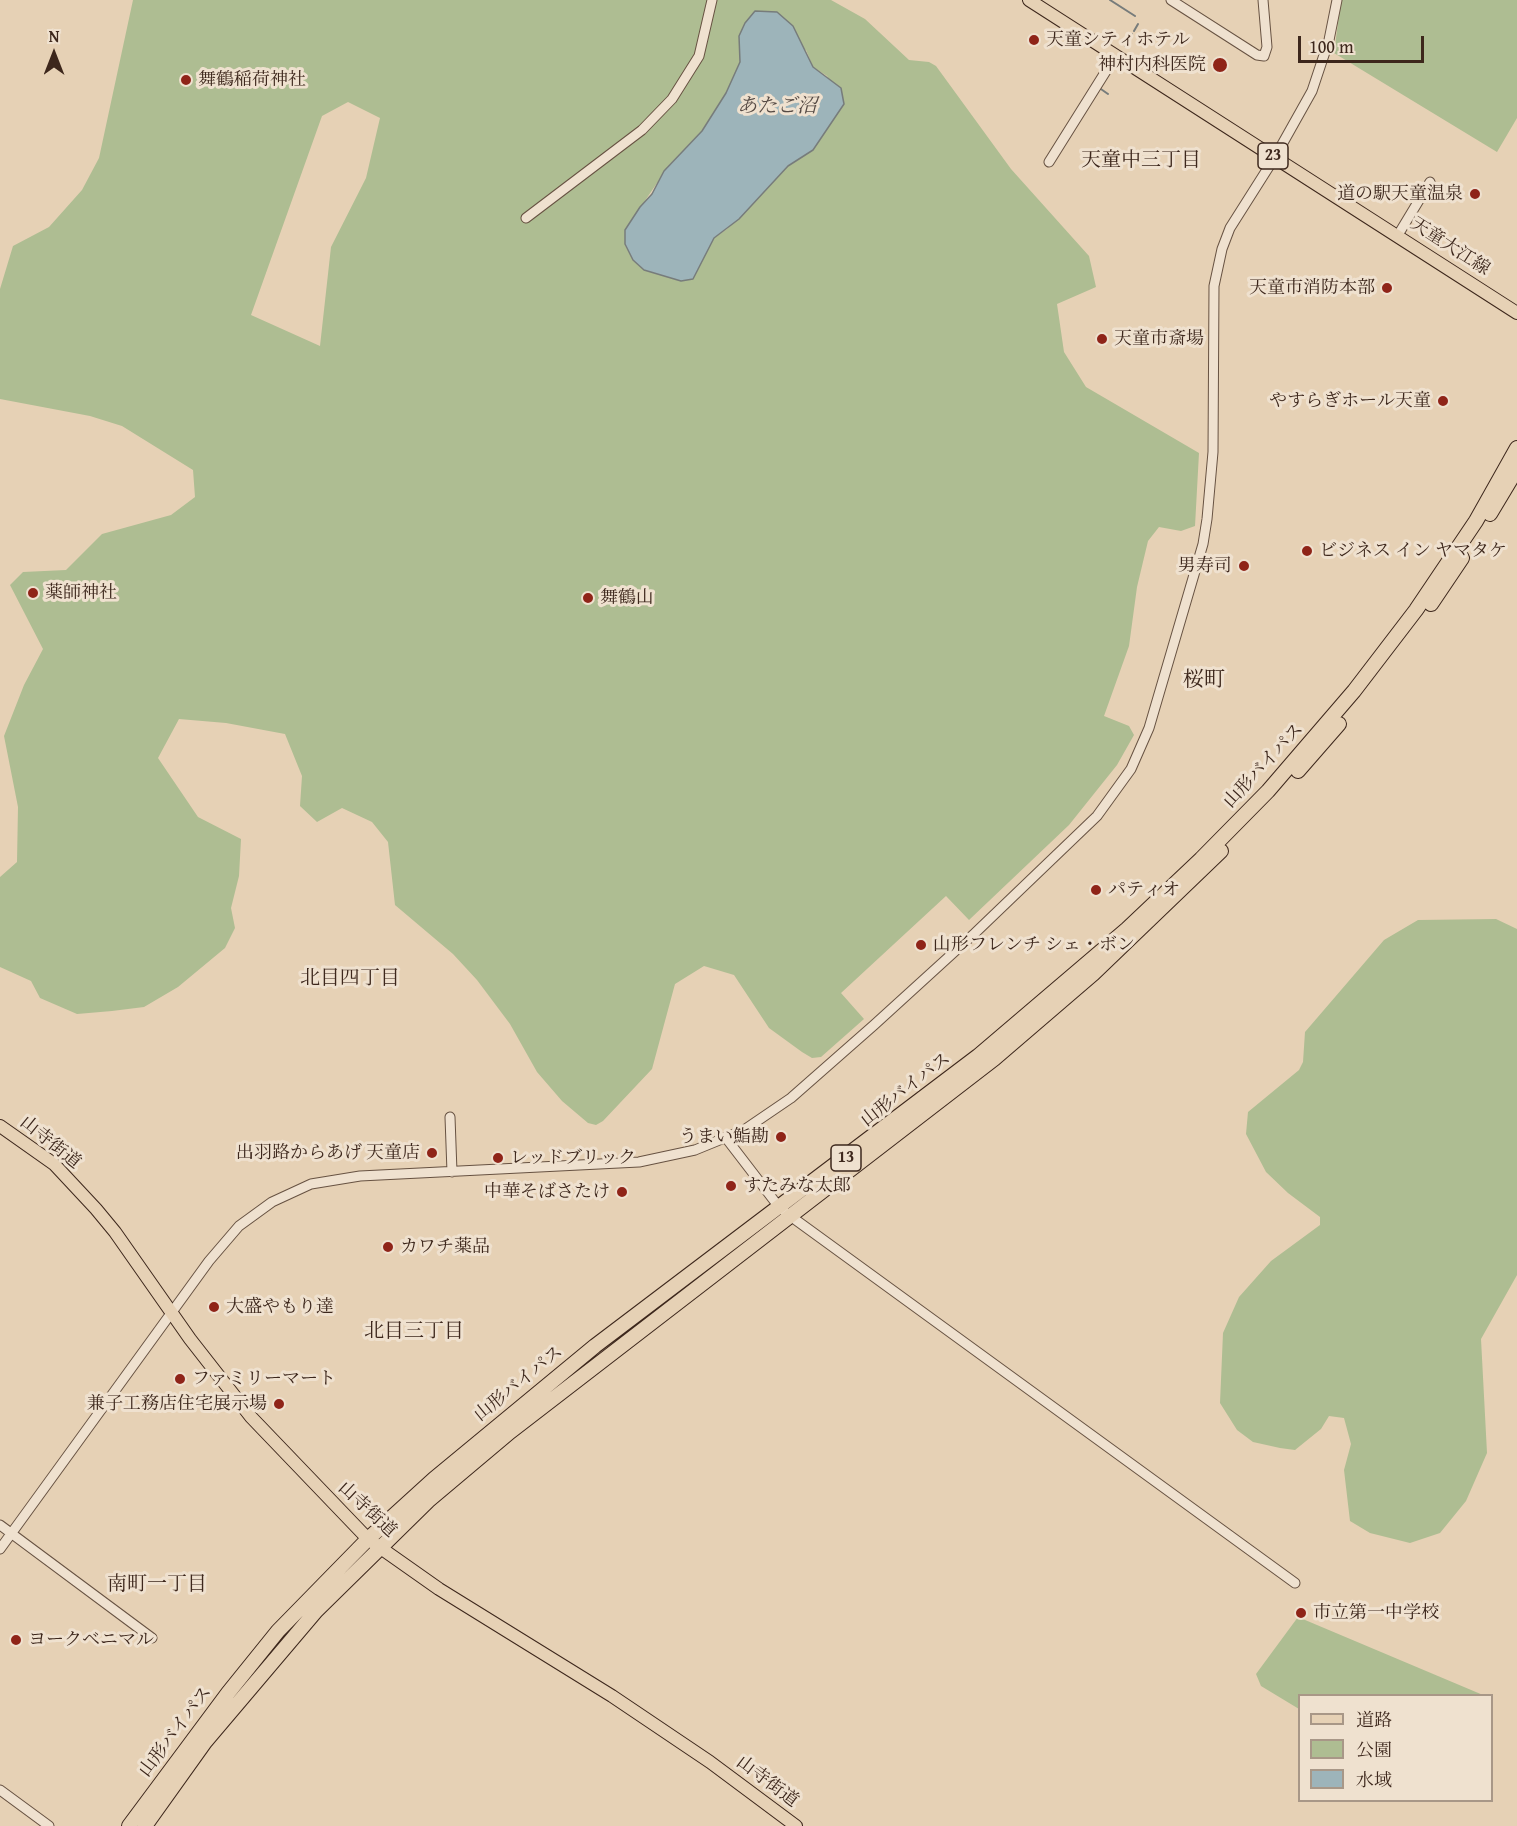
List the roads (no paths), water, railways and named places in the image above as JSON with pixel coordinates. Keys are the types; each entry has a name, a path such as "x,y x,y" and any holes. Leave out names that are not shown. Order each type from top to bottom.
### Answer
{"highway":[{"name":"山形バイパス","path":"144,1826 205,1742 316,1611 428,1501 510,1432 1026,1017 1127,929 1268,791 1354,691 1416,610 1476,521 1517,448"},
{"name":"山形バイパス","path":"129,1826 228,1693 278,1631 368,1539 506,1417 1036,1024 1093,974 1206,867 1298,771 1369,686 1444,586 1517,469"}],"main road":[{"name":"天童大江線","path":"1029,0 1517,313"},
{"name":"山寺街道","path":"0,1126 54,1164 78,1190 115,1232 172,1313 251,1417 379,1549 612,1696 710,1762 796,1826"}],"street":[{"path":"526,218 642,130 672,99 699,56 712,0"},
{"path":"1171,0 1262,56 1266,55 1267,47 1263,0"},
{"path":"0,1549 209,1261 238,1226 290,1192 311,1184 360,1176 639,1162 682,1154 726,1138 762,1120 791,1098 975,933 1097,816 1131,769 1157,708 1196,571 1207,519 1212,452 1212,319 1217,269 1230,228 1275,157 1317,81 1332,30 1337,0"},
{"path":"1048,162 1116,55"},
{"path":"1398,235 1430,182"},
{"path":"450,1117 452,1172"},
{"path":"726,1138 784,1211 1296,1583"},
{"path":"0,1525 152,1638"},
{"path":"0,1790 49,1826"}],"water":[{"name":"あたご沼","path":"755,11 777,12 793,26 813,67 841,88 844,104 813,150 788,166 739,219 714,238 693,279 681,281 644,270 633,260 625,244 625,230 640,207 652,194 664,171 702,131 726,93 740,62 739,36 745,23"}],"waterway":[{"path":"1110,0 1135,16"},
{"path":"1134,31 1138,24"},
{"path":"1125,46 1132,34"},
{"path":"1098,87 1108,94"}],"place":[{"name":"天童シティホテル","path":"1034,40"},
{"name":"神村内科医院","path":"1220,65"},
{"name":"舞鶴稲荷神社","path":"186,80"},
{"name":"道の駅天童温泉","path":"1475,194"},
{"name":"天童市消防本部","path":"1387,288"},
{"name":"天童市斎場","path":"1102,339"},
{"name":"やすらぎホール天童","path":"1443,401"},
{"name":"ビジネス イン ヤマタケ","path":"1307,551"},
{"name":"男寿司","path":"1244,566"},
{"name":"薬師神社","path":"33,593"},
{"name":"舞鶴山","path":"588,598"},
{"name":"パティオ","path":"1096,890"},
{"name":"山形フレンチ シェ・ボン","path":"921,945"},
{"name":"うまい鮨勘","path":"781,1137"},
{"name":"出羽路からあげ 天童店","path":"432,1153"},
{"name":"レッドブリック","path":"498,1158"},
{"name":"すたみな太郎","path":"731,1186"},
{"name":"中華そばさたけ","path":"622,1192"},
{"name":"カワチ薬品","path":"388,1247"},
{"name":"大盛やもり達","path":"214,1307"},
{"name":"ファミリーマート","path":"180,1379"},
{"name":"兼子工務店住宅展示場","path":"279,1404"},
{"name":"市立第一中学校","path":"1301,1613"},
{"name":"ヨークベニマル","path":"16,1640"}],"district":[{"name":"天童中三丁目","path":"1141,161"},
{"name":"桜町","path":"1204,681"},
{"name":"北目四丁目","path":"350,979"},
{"name":"北目三丁目","path":"414,1332"},
{"name":"南町一丁目","path":"157,1585"}]}
